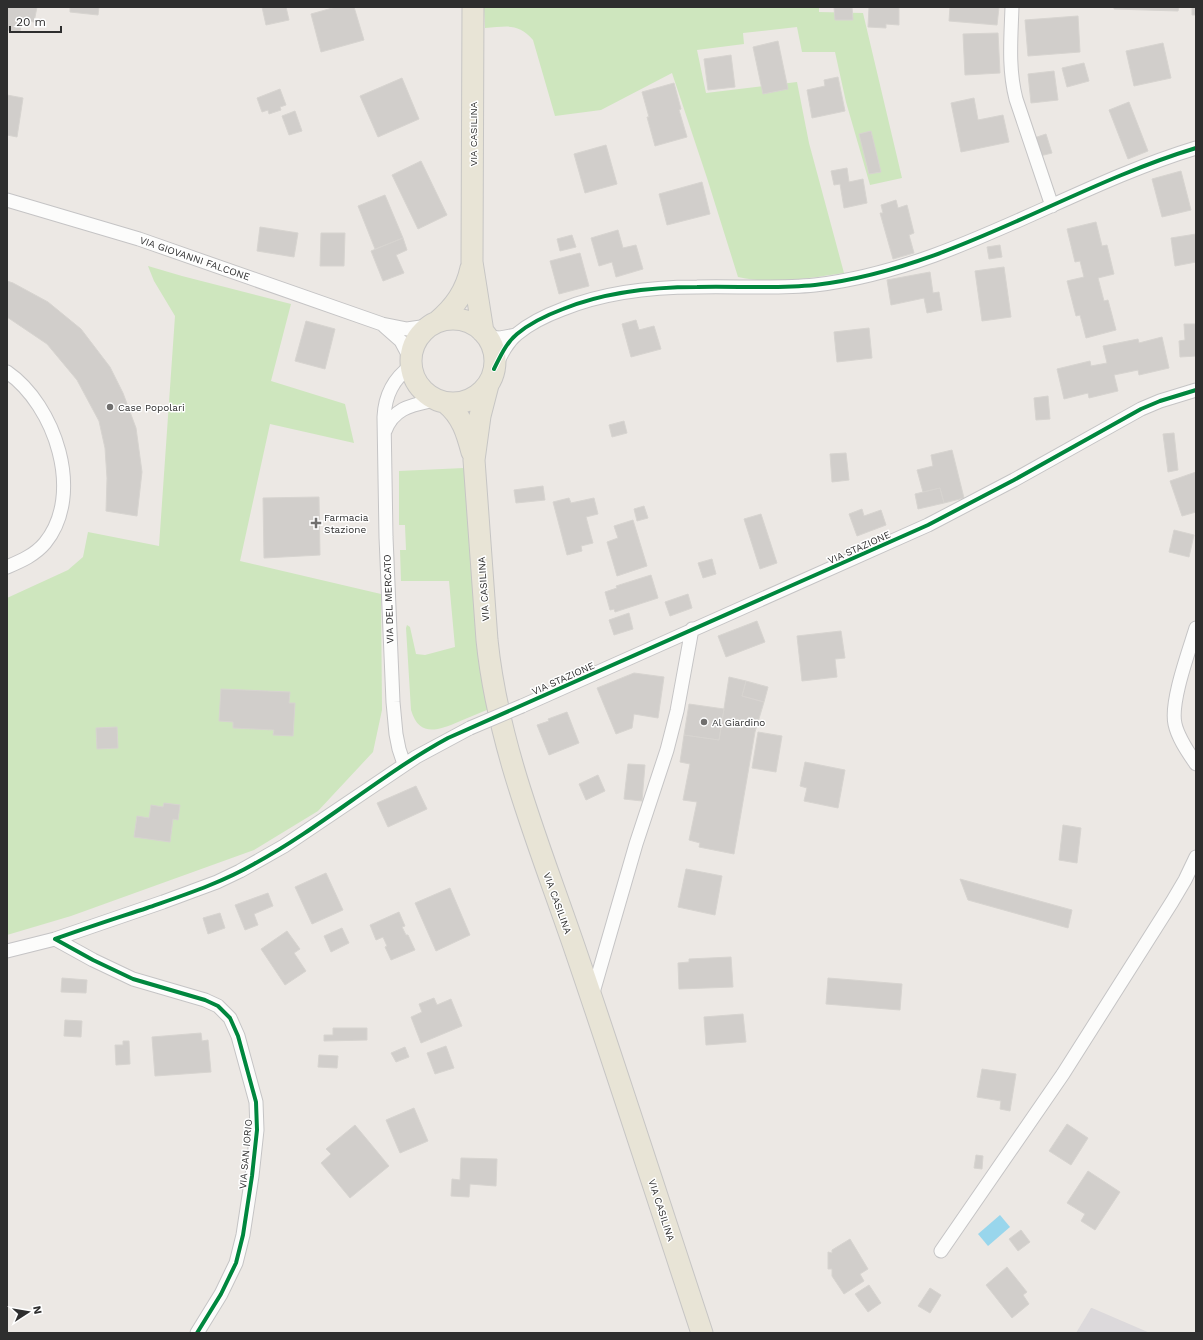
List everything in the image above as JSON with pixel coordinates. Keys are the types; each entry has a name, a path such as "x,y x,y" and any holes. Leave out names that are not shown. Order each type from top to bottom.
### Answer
{"main road":[{"name":"VIA CASILINA","path":"473,7 472,262 485,334"},
{"name":"VIA CASILINA","path":"433,324 454,305 464,292 472,262"},
{"path":"449,319 462,320 473,324 485,334 492,347 494,358 491,377 480,394 470,400 458,403 441,401 423,391 415,380 410,362 413,346 419,335 433,324 449,319"},
{"name":"VIA CASILINA","path":"474,460 480,416 491,377"},
{"name":"VIA CASILINA","path":"441,401 458,414 462,421 469,439 474,460 489,667 509,754 526,808 592,998 702,1333"}],"street":[{"path":"1012,7 1010,48 1012,81 1016,99 1052,206"},
{"path":"491,377 503,352 516,335 540,319 586,301 612,295 684,287 778,287 812,285 872,273 936,255 1161,159 1196,148"},
{"name":"VIA GIOVANNI FALCONE","path":"7,200 139,239 382,324 407,329 433,324"},
{"name":"VIA GIOVANNI FALCONE","path":"382,324 400,340 410,362"},
{"path":"485,334 500,338 516,335"},
{"name":"VIA DEL MERCATO","path":"404,764 398,744 393,707 386,545 384,408 390,390 410,362"},
{"path":"7,372 29,392 49,424 57,442 61,459 64,486 58,520 45,543 28,558 7,567"},
{"name":"VIA STAZIONE","path":"7,951 55,939 193,892 252,865 322,822 404,764 437,744 928,525 1014,480 1141,409 1160,401 1196,390"},
{"path":"384,433 391,419 399,411 410,405 441,401"},
{"path":"1196,628 1174,708 1174,723 1179,736 1196,764"},
{"path":"592,998 631,859 668,750 692,630"},
{"path":"941,1251 1063,1074 1172,902 1196,857"},
{"name":"VIA SAN IORIO","path":"55,939 93,960 133,979 212,1003 225,1012 230,1018 238,1036 252,1085 257,1130 244,1235 236,1263 221,1294 197,1333"}],"shaded area":[{"path":"1092,1308 1150,1333 1076,1333"}],"green space":[{"path":"484,7 819,7 819,12 863,13 902,178 870,185 846,102 835,52 802,52 797,27 743,33 744,44 697,50 706,93 797,82 809,143 844,273 778,281 738,277 672,73 601,110 555,116 533,40 522,30 517,28 485,28"},
{"path":"148,266 291,304 271,381 345,404 354,443 270,424 240,561 381,594 382,710 373,752 318,811 254,850 71,916 7,935 7,598 68,570 83,557 88,532 159,546 175,316 154,281"},
{"path":"465,450 489,709 443,728 430,730 419,725 414,719 411,710 406,628 407,625 410,627 416,654 425,655 455,647 449,581 401,581 400,550 406,550 405,525 399,525 399,471 464,468"}],"water":[{"path":"1000,1215 1010,1227 988,1246 978,1234"}],"building":[{"path":"7,7 37,7 34,22 22,20 20,32 7,30"},
{"path":"70,7 99,7 98,15 70,12"},
{"path":"262,7 286,7 289,20 266,25"},
{"path":"336,7 354,7 364,40 321,52 311,14"},
{"path":"834,7 852,7 853,20 835,20"},
{"path":"869,7 899,7 899,25 886,24 886,28 868,27"},
{"path":"950,7 999,7 997,25 949,21"},
{"path":"1114,7 1179,7 1178,11 1114,9"},
{"path":"1192,7 1196,7 1196,15 1192,15"},
{"path":"1078,16 1080,52 1028,56 1025,20"},
{"path":"998,33 1000,73 965,75 963,34"},
{"path":"778,41 788,89 763,94 753,47"},
{"path":"1163,43 1171,78 1134,86 1126,51"},
{"path":"731,55 735,87 708,90 704,59"},
{"path":"1084,63 1089,81 1067,87 1062,68"},
{"path":"1054,71 1058,100 1031,103 1028,74"},
{"path":"838,77 845,111 812,118 807,90 825,86 824,80"},
{"path":"402,78 419,119 378,137 360,96"},
{"path":"674,83 681,109 679,110 687,137 655,146 642,92"},
{"path":"280,89 286,105 280,107 281,110 269,114 268,110 262,112 257,98"},
{"path":"7,95 23,98 17,137 7,135"},
{"path":"974,98 978,120 1003,115 1009,142 961,152 951,103"},
{"path":"1129,102 1148,151 1128,159 1109,110"},
{"path":"295,111 302,131 289,135 282,116"},
{"path":"871,131 881,172 869,174 859,134"},
{"path":"1046,134 1052,153 1040,156 1034,138"},
{"path":"606,145 617,184 585,193 574,154"},
{"path":"421,161 447,215 418,229 392,175"},
{"path":"847,168 849,182 863,179 867,203 844,208 840,184 834,185 831,171"},
{"path":"1181,171 1191,210 1162,217 1152,179"},
{"path":"702,182 710,214 667,225 659,194"},
{"path":"385,195 403,238 375,249 358,206"},
{"path":"896,200 898,208 907,205 914,233 909,235 914,253 893,259 880,213 883,213 881,205"},
{"path":"1096,222 1102,246 1107,245 1114,274 1098,278 1104,301 1108,300 1116,330 1086,338 1080,315 1076,316 1067,281 1084,277 1080,261 1075,262 1067,229"},
{"path":"260,227 298,233 294,257 257,251"},
{"path":"618,230 623,248 636,245 643,269 616,277 612,262 599,266 591,238"},
{"path":"321,233 345,233 344,266 320,266"},
{"path":"1196,234 1196,262 1175,266 1171,238"},
{"path":"572,235 576,247 560,251 557,239"},
{"path":"403,238 407,250 396,255 404,273 383,281 371,251"},
{"path":"1000,245 1002,257 989,259 987,247"},
{"path":"580,253 589,286 559,294 550,261"},
{"path":"1004,267 1011,317 982,321 975,271"},
{"path":"930,272 933,293 939,292 942,310 927,313 924,298 891,305 887,280"},
{"name":"Case Popolari","path":"7,281 48,302 81,329 110,367 123,393 136,428 142,472 137,516 106,511 107,478 105,448 99,421 77,380 47,344 7,317"},
{"path":"636,320 639,330 654,326 661,349 631,357 622,324"},
{"path":"306,321 335,329 325,369 295,361"},
{"path":"1184,324 1196,324 1196,356 1180,357 1179,341 1185,340"},
{"path":"869,328 872,358 837,362 834,332"},
{"path":"1162,337 1169,368 1139,375 1138,370 1114,375 1118,391 1089,398 1088,393 1064,399 1057,369 1090,361 1091,366 1107,363 1103,346 1138,339 1139,343"},
{"path":"1048,396 1050,419 1036,420 1034,398"},
{"path":"624,421 627,433 612,437 609,425"},
{"path":"1174,433 1178,470 1168,472 1163,434"},
{"path":"952,450 964,498 944,503 940,488 923,492 917,470 933,466 931,455"},
{"path":"846,453 849,480 832,482 830,454"},
{"path":"1196,472 1196,512 1182,516 1170,481"},
{"path":"543,486 545,500 516,503 514,490"},
{"path":"940,488 944,503 918,509 915,494"},
{"path":"319,497 320,555 264,558 263,498"},
{"path":"569,498 571,503 594,498 598,514 586,517 593,543 581,546 582,551 567,555 553,502"},
{"path":"644,506 648,518 637,521 634,509"},
{"path":"862,509 864,516 881,510 886,525 857,536 849,514"},
{"path":"761,514 777,563 760,569 744,519"},
{"path":"633,520 647,566 617,576 607,542 618,538 614,526"},
{"path":"1174,530 1194,535 1189,557 1169,552"},
{"path":"712,559 716,574 703,578 698,563"},
{"path":"651,575 658,598 615,612 614,609 610,610 605,592 617,588 616,586"},
{"path":"688,594 692,608 670,616 665,602"},
{"path":"629,613 633,629 614,635 609,620"},
{"path":"757,621 765,642 726,657 718,636"},
{"path":"841,631 845,658 835,659 837,677 802,681 797,636"},
{"path":"634,673 664,677 658,718 634,714 632,728 616,734 597,688"},
{"path":"729,677 746,681 742,696 764,702 755,732 734,854 699,847 700,843 689,840 697,802 683,800 690,764 680,762 684,735 719,740"},
{"path":"746,681 768,687 764,702 742,696"},
{"path":"221,689 290,692 289,703 295,703 293,736 273,735 274,730 233,728 233,722 219,721"},
{"name":"Al Giardino","path":"689,704 724,709 719,740 684,735"},
{"path":"567,712 579,743 549,755 537,725"},
{"path":"117,727 118,748 97,749 96,728"},
{"path":"758,732 782,736 776,772 752,768"},
{"path":"805,762 845,770 838,808 804,801 807,788 800,786"},
{"path":"628,764 645,765 642,801 624,799"},
{"path":"598,775 605,791 586,800 579,784"},
{"path":"416,786 427,809 388,827 377,803"},
{"path":"164,803 180,805 178,820 173,819 170,842 134,837 137,816 149,818 151,805 163,807"},
{"path":"1063,825 1081,828 1077,863 1059,860"},
{"path":"686,869 722,876 715,915 678,907"},
{"path":"326,873 343,910 312,924 295,887"},
{"path":"960,879 1072,910 1068,928 968,900"},
{"path":"450,888 470,935 436,951 415,903"},
{"path":"268,893 273,906 254,914 258,925 245,930 235,905"},
{"path":"399,912 405,926 402,927 406,935 408,935 415,950 391,960 385,947 387,946 383,937 376,940 370,925"},
{"path":"220,913 225,928 208,934 203,918"},
{"path":"342,928 349,943 331,952 324,936"},
{"path":"287,931 300,949 294,953 306,971 285,985 261,949"},
{"path":"731,957 733,987 679,989 678,963 689,962 689,959"},
{"path":"62,978 87,980 86,993 61,992"},
{"path":"828,978 902,984 900,1010 826,1004"},
{"path":"434,998 437,1005 451,999 462,1026 421,1043 411,1017 422,1012 419,1004"},
{"path":"743,1014 746,1042 706,1045 704,1017"},
{"path":"65,1020 82,1021 81,1037 64,1036"},
{"path":"333,1028 367,1028 367,1040 324,1041 324,1035 333,1035"},
{"path":"201,1033 202,1041 208,1040 211,1072 155,1076 152,1037"},
{"path":"123,1041 129,1041 130,1064 116,1065 115,1045 123,1045"},
{"path":"446,1046 454,1068 435,1074 427,1053"},
{"path":"405,1047 409,1057 396,1062 391,1053"},
{"path":"319,1055 338,1056 337,1068 318,1067"},
{"path":"982,1069 1016,1074 1010,1111 1000,1109 1001,1101 977,1097"},
{"path":"414,1108 428,1141 400,1153 386,1120"},
{"path":"1067,1124 1088,1138 1071,1165 1049,1151"},
{"path":"355,1125 389,1166 350,1198 321,1163 331,1154 326,1149"},
{"path":"976,1155 983,1156 982,1169 974,1168"},
{"path":"461,1158 497,1159 496,1186 470,1184 469,1197 451,1196 452,1179 460,1180"},
{"path":"1088,1171 1120,1192 1095,1230 1081,1221 1085,1214 1067,1203"},
{"path":"1021,1230 1030,1242 1018,1251 1009,1239"},
{"path":"850,1239 868,1269 860,1274 864,1281 844,1294 832,1276 832,1269 828,1269 828,1252 832,1253 832,1250"},
{"path":"1007,1267 1027,1292 1023,1295 1029,1304 1012,1318 986,1285"},
{"path":"869,1285 881,1303 868,1312 855,1294"},
{"path":"930,1288 941,1295 930,1313 918,1306"}],"cycle path":[{"path":"494,369 506,346 522,330 557,311 579,303 595,298 646,289 680,287 800,286 815,285 865,276 914,262 961,245 1148,164 1196,148"},
{"path":"55,939 175,898 229,877 254,864 303,834 399,768 448,738 928,525 1014,480 1141,409 1160,401 1196,390"},
{"path":"55,939 93,960 133,979 205,1000 218,1006 230,1018 238,1036 256,1102 257,1130 252,1176 243,1235 236,1263 221,1294 197,1333"}],"place":[{"name":"Case Popolari","path":"110,407"},
{"name":"Farmacia Stazione","path":"316,523"},
{"name":"Al Giardino","path":"704,722"}]}
